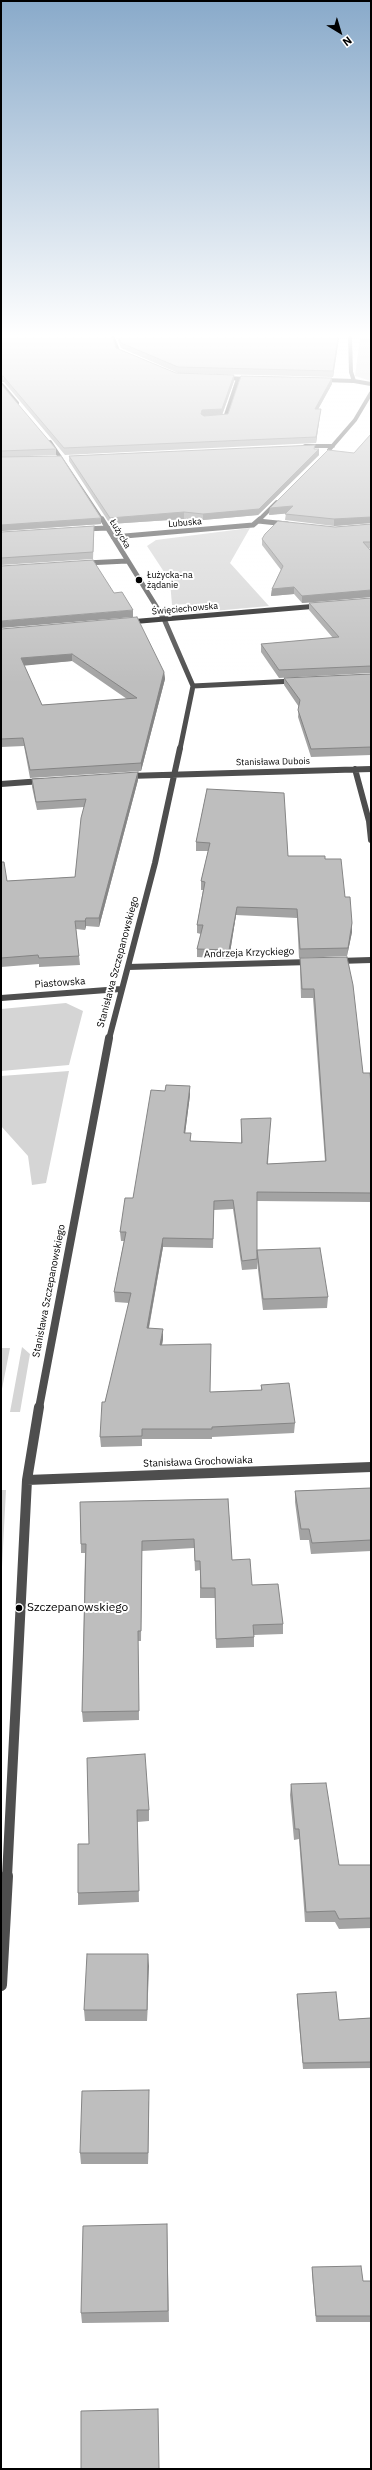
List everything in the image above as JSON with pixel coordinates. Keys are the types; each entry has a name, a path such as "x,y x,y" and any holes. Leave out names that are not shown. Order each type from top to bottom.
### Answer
{"street":[{"name":"Łużycka","path":"59,453 108,528 164,619"},
{"path":"322,457 326,453"},
{"path":"54,458 70,457"},
{"name":"Lubuska","path":"113,537 253,525 279,500"},
{"name":"Lubuska","path":"258,521 296,525"},
{"path":"81,530 108,528"},
{"path":"80,564 127,561"},
{"name":"Święciechowska","path":"119,622 325,605"},
{"path":"164,619 193,686 301,680"},
{"name":"Stanisława Szczepanowskiego","path":"1,1985 26,1480 46,1362 120,989 128,967 175,773 193,686"},
{"path":"355,769 371,840"},
{"name":"Stanisława Dubois","path":"124,776 175,773 371,769"},
{"path":"1,784 47,781"},
{"path":"332,961 371,960"},
{"name":"Andrzeja Krzyckiego","path":"128,967 316,962"},
{"name":"Piastowska","path":"1,998 120,989"},
{"name":"Stanisława Grochowiaka","path":"26,1480 371,1467"}],"shaded area":[{"path":"250,528 230,563 269,606 191,613 187,604 172,605 170,581 147,546 156,540"},
{"path":"66,1003 83,1011 69,1065 1,1071 1,1009"},
{"path":"69,1071 46,1183 32,1185 28,1156 1,1126 1,1076"},
{"path":"22,1347 30,1354 20,1412 10,1412"},
{"path":"1,1348 10,1348 1,1394"},
{"path":"1,1490 6,1490 1,1586"}],"building":[{"path":"130,453 315,453 259,509 203,514 184,512 110,518 69,456"},
{"path":"325,453 371,453 371,517 334,519 285,514 293,506 270,508"},
{"path":"61,456 101,518 1,525 1,457"},
{"path":"278,521 335,527 371,524 371,542 363,542 371,551 371,590 302,596 294,587 272,589 283,566 262,539"},
{"path":"94,526 93,552 1,558 1,532"},
{"path":"93,560 114,593 122,592 133,610 1,621 1,566"},
{"path":"371,598 371,666 279,670 261,644 339,637 309,603"},
{"path":"137,617 164,672 141,763 30,770 23,738 1,739 1,629","holes":["72,654 137,698 42,705 21,658"]},
{"path":"371,674 371,747 311,749 298,710 300,700 284,678"},
{"path":"138,772 99,918 86,918 85,921 75,921 79,956 39,958 38,955 1,958 1,862 4,862 7,881 75,877 81,818 86,799 36,802 32,779"},
{"path":"207,789 284,793 288,856 325,856 325,859 341,859 345,897 350,897 352,923 348,948 300,949 297,909 237,907 229,950 197,949 203,925 197,925 205,882 201,881 210,843 196,842"},
{"path":"347,957 353,985 363,1073 370,1073 371,1193 257,1192 257,1259 242,1261 233,1200 214,1201 213,1239 163,1238 147,1328 163,1329 160,1345 211,1344 210,1392 262,1390 261,1385 289,1383 295,1423 212,1427 212,1429 142,1429 142,1436 100,1437 102,1402 105,1402 131,1293 114,1292 126,1232 120,1232 125,1198 133,1198 151,1090 165,1091 166,1085 190,1086 184,1133 191,1133 190,1141 242,1143 241,1119 271,1118 267,1164 326,1161 314,989 302,989 300,958"},
{"path":"320,1248 328,1297 263,1299 257,1250"},
{"path":"371,1488 371,1540 312,1543 309,1529 301,1529 295,1491"},
{"path":"228,1499 232,1560 250,1559 252,1585 278,1584 283,1624 253,1625 254,1637 216,1639 215,1588 201,1588 200,1561 195,1561 194,1539 142,1541 141,1631 138,1631 139,1711 82,1712 86,1544 81,1544 80,1502"},
{"path":"145,1754 149,1810 137,1810 139,1891 78,1893 78,1844 89,1844 87,1758"},
{"path":"326,1783 339,1865 371,1865 371,1918 339,1919 335,1911 306,1912 299,1829 295,1829 291,1784"},
{"path":"87,1954 148,1954 147,2010 84,2010"},
{"path":"336,1992 339,2020 371,2018 371,2062 303,2063 297,1994"},
{"path":"149,2090 148,2153 80,2153 82,2091"},
{"path":"167,2224 168,2311 81,2313 83,2226"},
{"path":"361,2266 363,2281 371,2281 371,2316 316,2316 312,2267"},
{"path":"158,2409 159,2469 81,2469 81,2411"}],"place":[{"name":"Łużycka-na żądanie","path":"139,580"},
{"name":"Szczepanowskiego","path":"19,1608"}]}
